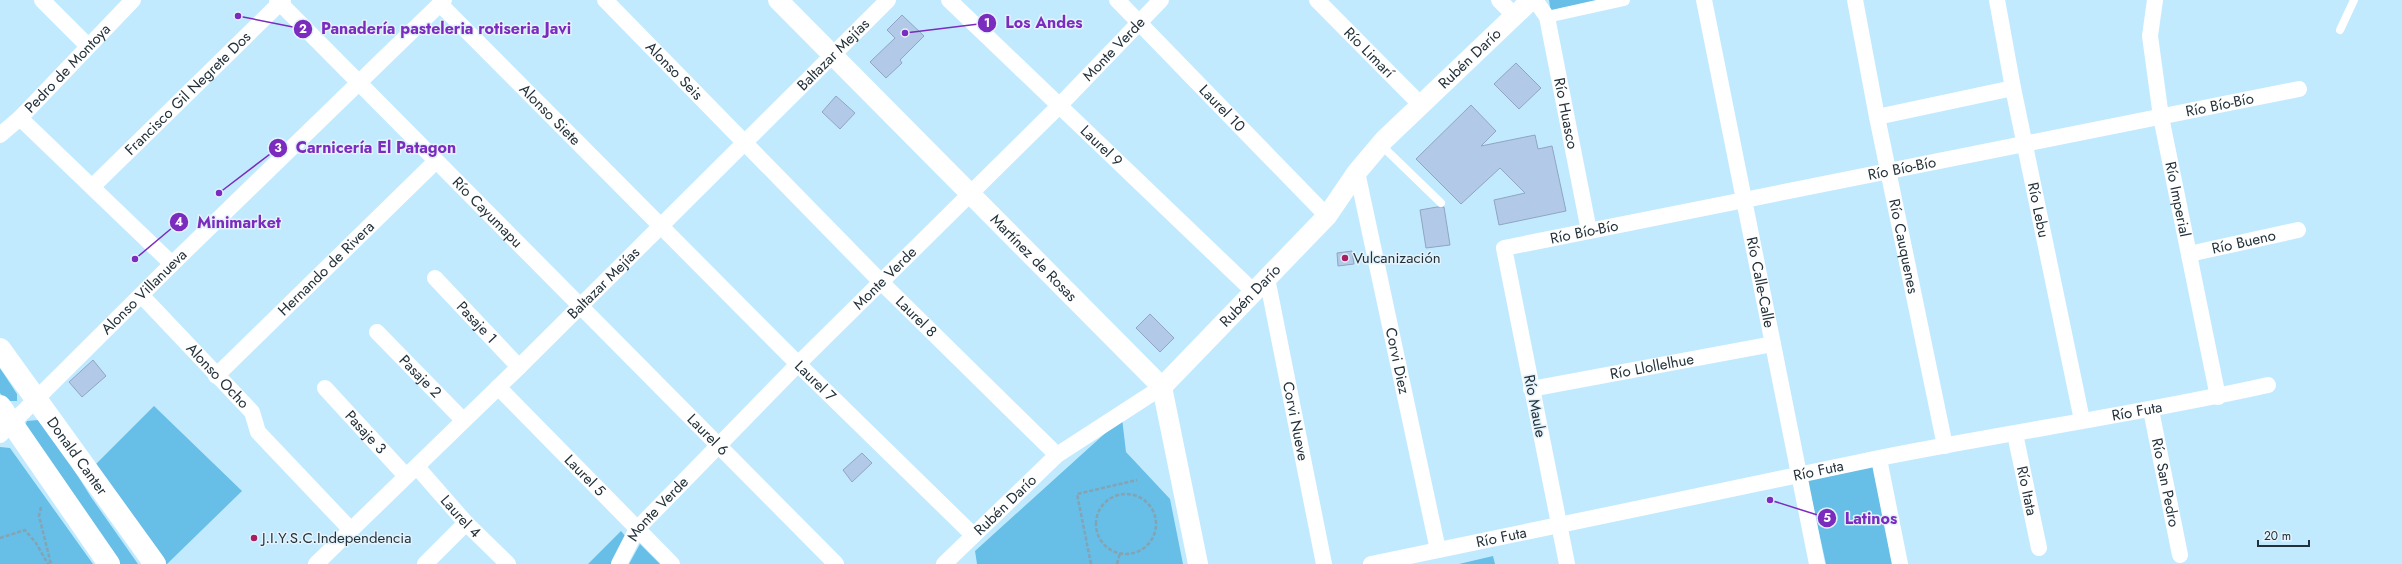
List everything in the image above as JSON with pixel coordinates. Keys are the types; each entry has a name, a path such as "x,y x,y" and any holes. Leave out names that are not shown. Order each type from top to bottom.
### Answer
{"main road":[{"name":"Donald Canter","path":"0,349 154,564"},
{"path":"0,406 6,430 109,564"}],"street":[{"path":"42,0 88,46"},
{"name":"Pedro de Montoya","path":"0,135 20,118 133,0"},
{"name":"Alonso Seis","path":"605,0 745,141"},
{"name":"Martínez de Rosas","path":"778,0 1162,387"},
{"name":"Baltazar Mejías","path":"316,564 519,367 888,0"},
{"name":"Laurel 9","path":"949,0 1059,106 1260,285"},
{"name":"Laurel 10","path":"1117,0 1327,216"},
{"name":"Monte Verde","path":"619,564 637,529 880,281 1059,106 1161,0"},
{"name":"Río Limarí","path":"1317,0 1421,105"},
{"path":"1499,0 1515,16"},
{"name":"Rubén Darío","path":"944,564 972,534 1057,455 1162,387 1327,216 1357,172 1380,144 1530,0"},
{"name":"Río Huasco","path":"1535,0 1547,16 1589,231"},
{"path":"1547,16 1624,0"},
{"name":"Río Calle-Calle","path":"1704,0 1798,476 1817,564"},
{"name":"Río Cauquenes","path":"1855,0 1876,117 1944,446"},
{"name":"Río Lebu","path":"1998,0 2024,144 2082,420"},
{"name":"Río Imperial","path":"2155,0 2150,36 2161,117 2218,396"},
{"name":"Río Cayumapu","path":"280,1 580,306"},
{"name":"Francisco Gil Negrete Dos","path":"92,187 280,1"},
{"name":"Alonso Villanueva","path":"6,430 142,296 172,264 442,2"},
{"name":"Alonso Siete","path":"442,2 661,225"},
{"path":"1876,117 2013,88"},
{"name":"Río Bío-Bío","path":"1504,248 2299,89"},
{"path":"20,118 172,264"},
{"name":"Laurel 8","path":"745,141 880,281 1057,455"},
{"name":"Hernando de Rivera","path":"216,376 436,161"},
{"name":"Corvi Diez","path":"1357,172 1438,550"},
{"name":"Laurel 7","path":"661,225 798,364 972,534"},
{"name":"Río Bueno","path":"2189,254 2298,230"},
{"name":"Río Maule","path":"1504,248 1567,564"},
{"name":"Pasaje 1","path":"435,278 519,367"},
{"name":"Corvi Nueve","path":"1260,285 1324,564"},
{"name":"Alonso Ocho","path":"142,296 216,376 252,412 258,432 351,530"},
{"name":"Laurel 6","path":"580,306 836,564"},
{"name":"Pasaje 2","path":"377,332 464,420"},
{"name":"Río Llollelhue","path":"1531,389 1773,344"},
{"name":"Río Futa","path":"1371,564 1879,458 2015,434 2082,420 2151,410 2268,386"},
{"name":"Laurel 5","path":"498,387 672,564"},
{"path":"1162,387 1198,564"},
{"name":"Pasaje 3","path":"325,388 411,472"},
{"name":"Río San Pedro","path":"2151,410 2180,555"},
{"name":"Río Itata","path":"2015,434 2038,548"},
{"path":"1879,458 1900,564"},
{"name":"Laurel 4","path":"411,472 508,564"},
{"path":"425,564 466,523"}],"lane":[{"path":"2340,30 2354,0"},
{"path":"1380,144 1441,203"}],"path":[{"path":"1091,564 1077,494 1137,480"},
{"path":"1130,495 1146,502 1155,517 1156,526 1154,535 1144,548 1129,554 1120,554 1105,545 1100,537 1097,520 1102,507 1112,498 1130,495"},
{"path":"41,508 39,516 51,564"},
{"path":"0,538 24,530 36,543 48,564"},
{"path":"1117,564 1120,554"}],"shaded area":[{"path":"1549,0 1610,0 1551,13"},
{"path":"0,368 17,394 17,401 6,401 0,393"},
{"path":"154,406 242,491 167,564 160,564 95,465"},
{"path":"1122,418 1126,452 1170,499 1183,564 977,564 975,551"},
{"path":"38,420 57,443 91,497 138,564 120,564 24,427 27,421"},
{"path":"0,447 10,448 93,564 0,564"},
{"path":"1874,466 1893,564 1826,564 1807,478"},
{"path":"621,531 626,537 612,564 588,564"},
{"path":"640,544 660,564 629,564"},
{"path":"1493,556 1495,564 1459,564"}],"building":[{"path":"902,15 924,36 900,60 902,63 886,78 870,62 895,38 887,30"},
{"path":"1516,63 1541,88 1519,109 1494,84"},
{"path":"836,96 855,113 840,129 822,112"},
{"path":"1471,105 1496,131 1481,146 1535,135 1538,149 1552,146 1566,211 1499,225 1494,200 1525,193 1500,168 1461,204 1416,159"},
{"path":"1444,207 1450,245 1426,248 1420,210"},
{"name":"Vulcanización","path":"1352,251 1354,264 1338,266 1337,253"},
{"path":"1150,314 1174,338 1160,352 1136,328"},
{"path":"93,360 106,376 82,397 69,382"},
{"path":"862,453 872,463 852,482 843,470"}],"place":[{"name":"Panadería pasteleria rotiseria Javi","path":"238,16"},
{"name":"Los Andes","path":"905,33"},
{"name":"Carnicería El Patagon","path":"219,193"},
{"name":"Vulcanización","path":"1345,258"},
{"name":"Minimarket","path":"135,259"},
{"name":"Latinos","path":"1770,500"},
{"name":"J.I.Y.S.C.Independencia","path":"254,538"}]}
